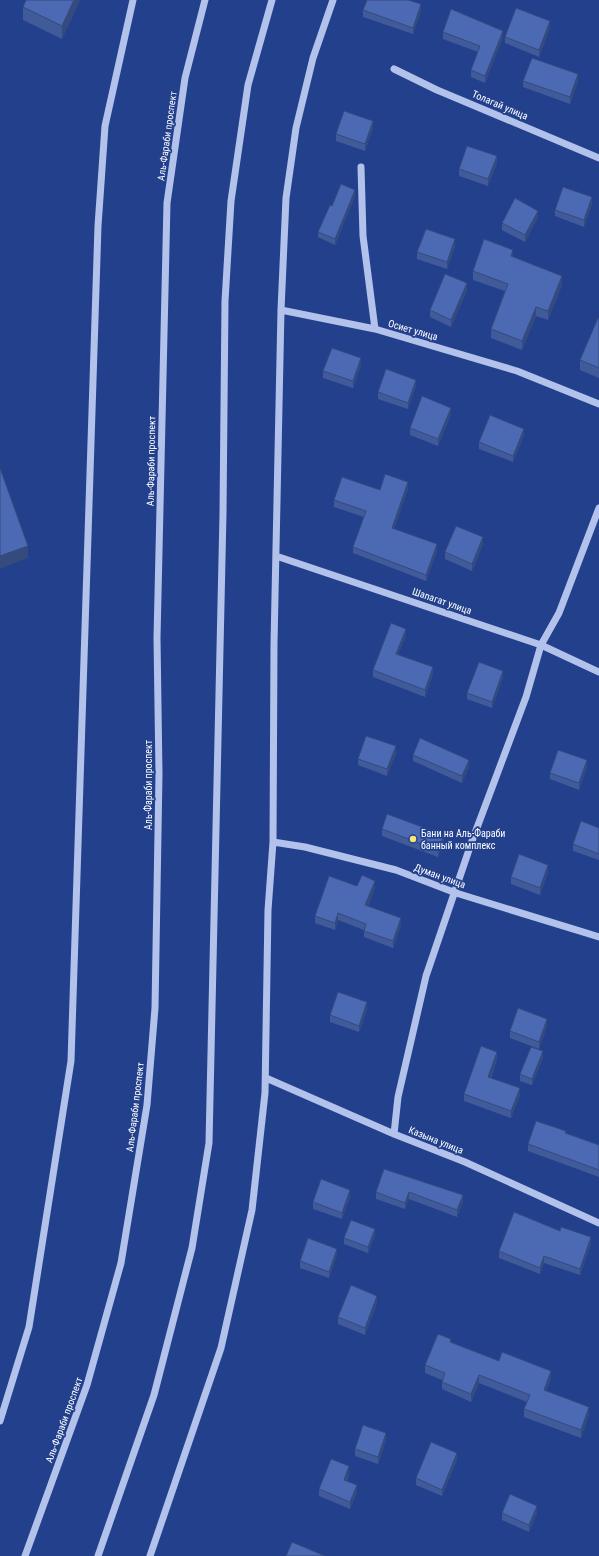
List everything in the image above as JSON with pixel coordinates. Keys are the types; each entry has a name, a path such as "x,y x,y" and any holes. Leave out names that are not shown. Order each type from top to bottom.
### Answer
{"street":[{"path":"0,1422 29,1327 71,1061 98,226 105,126 133,0"},
{"name":"Аль-Фараби проспект","path":"25,1556 87,1385 122,1263 147,1105 155,1000 159,774 157,630 167,203 186,78 205,0"},
{"path":"98,1556 154,1395 192,1248 209,1144 224,514 225,301 231,201 248,85 272,0"},
{"path":"150,1556 221,1348 252,1210 266,1078 268,910 273,842 276,556 281,310 286,198 296,128 313,58 333,0"},
{"name":"Толагай улица","path":"394,70 437,90 599,158"},
{"name":"Осиет улица","path":"361,167 363,236 375,329 517,371 599,404"},
{"path":"281,310 375,329"},
{"path":"394,1134 398,1098 426,976 456,892 472,840 526,697 541,645 559,613 599,508"},
{"name":"Шапагат улица","path":"276,556 541,645 599,672"},
{"name":"Думан улица","path":"273,842 305,847 396,870 456,892 599,937"},
{"name":"Казына улица","path":"266,1078 394,1134 465,1162 599,1223"}],"building":[{"path":"26,0 74,0 62,26 23,7"},
{"path":"367,0 408,0 421,4 413,28 363,10"},
{"path":"516,8 550,21 539,50 505,37"},
{"path":"451,9 503,31 485,76 471,70 480,46 443,32"},
{"path":"532,58 578,74 570,97 523,81"},
{"path":"344,111 373,121 365,144 336,134"},
{"path":"467,146 497,156 488,179 459,169"},
{"path":"341,184 355,190 335,239 318,232 330,205 332,206"},
{"path":"563,187 592,197 584,220 555,210"},
{"path":"515,198 538,211 525,235 502,223"},
{"path":"426,229 455,239 447,262 417,252"},
{"path":"484,239 513,250 511,256 562,276 548,311 536,307 522,341 491,329 508,284 473,271"},
{"path":"445,274 467,283 451,320 430,310"},
{"path":"598,318 599,319 599,368 580,360"},
{"path":"332,348 361,358 353,381 323,371"},
{"path":"386,369 416,380 408,403 378,392"},
{"path":"422,396 451,408 438,439 410,428"},
{"path":"490,415 524,429 513,456 479,442"},
{"path":"0,468 28,546 0,556"},
{"path":"385,474 408,482 392,528 437,544 426,575 353,547 366,511 334,500 342,477 380,490"},
{"path":"456,526 483,537 472,564 445,552"},
{"path":"391,623 406,629 396,654 433,667 425,690 373,670"},
{"path":"479,662 503,671 492,702 467,693"},
{"path":"366,736 396,746 387,769 358,759"},
{"path":"420,738 469,760 462,776 413,755"},
{"path":"558,750 587,760 579,783 550,773"},
{"path":"387,814 444,835 438,850 382,829"},
{"path":"581,821 599,828 599,854 573,844"},
{"path":"519,854 548,865 540,888 511,877"},
{"path":"362,875 375,881 365,905 401,918 393,941 364,931 366,924 338,913 335,923 315,916 329,876 357,886"},
{"path":"338,992 367,1002 359,1026 330,1015"},
{"path":"518,1008 547,1019 539,1042 510,1031"},
{"path":"481,1046 497,1052 488,1077 520,1088 511,1111 464,1094"},
{"path":"531,1047 543,1051 532,1079 520,1074"},
{"path":"536,1121 566,1131 565,1133 599,1145 599,1170 528,1144"},
{"path":"384,1169 463,1195 457,1210 409,1192 405,1203 376,1192"},
{"path":"321,1179 350,1190 342,1213 313,1202"},
{"path":"514,1212 560,1231 561,1227 591,1237 580,1269 544,1256 540,1268 499,1251"},
{"path":"351,1220 375,1229 368,1247 344,1238"},
{"path":"308,1238 337,1249 329,1272 300,1261"},
{"path":"351,1285 377,1296 365,1328 338,1317"},
{"path":"438,1334 451,1339 450,1342 499,1361 502,1352 551,1371 544,1390 589,1407 581,1430 524,1409 530,1395 479,1375 471,1394 442,1382 445,1373 425,1365"},
{"path":"363,1425 386,1433 378,1457 355,1449"},
{"path":"431,1442 457,1453 442,1490 416,1478"},
{"path":"331,1459 349,1466 344,1480 357,1485 350,1502 319,1489"},
{"path":"510,1494 537,1506 529,1525 502,1513"},
{"path":"292,1542 325,1556 286,1556"}],"place":[{"name":"Бани на Аль-Фараби банный комплекс","path":"413,839"}]}
